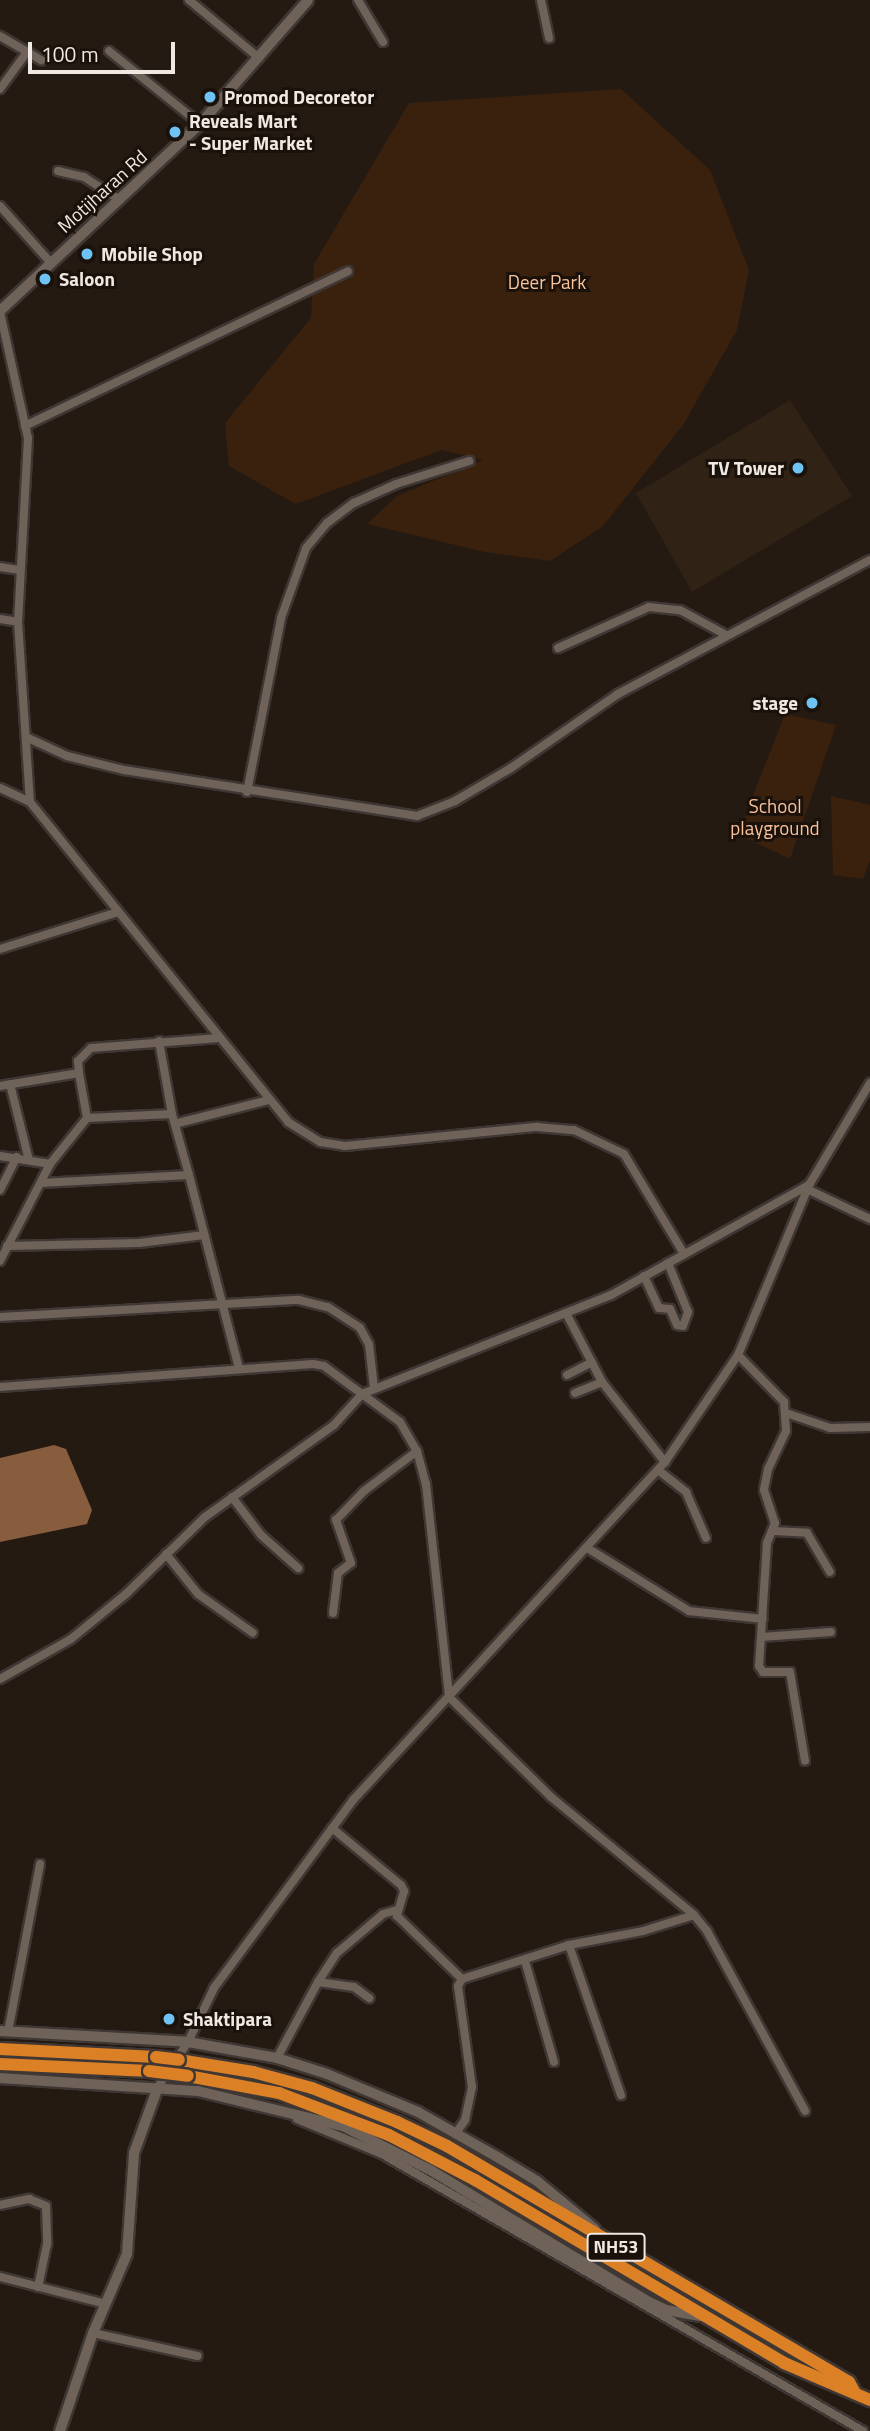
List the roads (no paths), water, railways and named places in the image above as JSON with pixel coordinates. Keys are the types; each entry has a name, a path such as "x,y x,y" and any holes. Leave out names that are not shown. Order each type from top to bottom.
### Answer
{"highway":[{"name":"NH53","path":"0,2049 156,2057 240,2070 312,2088 372,2112 447,2146 849,2382 854,2391"},
{"name":"NH53","path":"0,2064 188,2076 279,2093 367,2125 475,2180 784,2364 844,2391 854,2391 870,2400"}],"main road":[{"name":"Motijharan Rd","path":"0,311 200,124 308,0"},
{"path":"4,2031 188,2042 277,2058 370,2090 456,2133 537,2181 613,2245"},
{"path":"0,2078 158,2087 287,2110 379,2142 649,2302 666,2310 700,2316"}],"street":[{"path":"189,0 259,58"},
{"path":"358,0 383,42"},
{"path":"541,0 549,38"},
{"path":"0,36 41,60"},
{"path":"109,51 200,124"},
{"path":"0,89 27,52"},
{"path":"58,171 84,177 120,200"},
{"path":"0,206 50,262"},
{"path":"25,426 348,271"},
{"path":"0,311 25,426 18,622 30,802"},
{"path":"247,792 281,618 306,548 327,523 354,503 396,484 469,461"},
{"path":"26,737 67,756 247,792 417,816 434,811 511,768 618,694 870,560"},
{"path":"0,567 20,570"},
{"path":"558,648 649,607 680,610 726,635"},
{"path":"0,619 18,622"},
{"path":"0,788 30,802 288,1122 320,1142 345,1146 537,1127 559,1127 600,1139 624,1154 635,1167 684,1254"},
{"path":"0,949 118,912"},
{"path":"88,1118 78,1061 92,1048 219,1038"},
{"path":"159,1041 172,1114 177,1123 239,1368"},
{"path":"0,1086 79,1073"},
{"path":"10,1084 29,1160"},
{"path":"60,2431 93,2333 127,2254 134,2153 158,2087 188,2042 214,1988 332,1828 449,1697 589,1549 665,1462 738,1355 808,1187 869,1087"},
{"path":"177,1123 269,1100"},
{"path":"0,1261 50,1164 88,1118 172,1114"},
{"path":"0,1156 50,1164"},
{"path":"0,1190 17,1157"},
{"path":"41,1183 189,1174"},
{"path":"808,1187 870,1219"},
{"path":"0,1679 71,1639 232,1497 334,1425 362,1394 566,1313 644,1276 808,1187"},
{"path":"7,1246 112,1244 205,1235"},
{"path":"644,1276 659,1308 669,1309 677,1325 683,1326 688,1311 668,1263"},
{"path":"0,1317 299,1300 328,1307 360,1328 369,1344 374,1388"},
{"path":"566,1313 602,1382 665,1462"},
{"path":"738,1355 777,1392 786,1413 783,1442 768,1469 764,1490 774,1531 767,1543 761,1671 786,1670 793,1679 805,1760"},
{"path":"567,1375 592,1362"},
{"path":"0,1387 239,1368 320,1365 400,1422 417,1451 426,1484 449,1697 551,1797 694,1915 707,1931 805,2111"},
{"path":"575,1393 602,1382"},
{"path":"786,1413 838,1430 870,1427"},
{"path":"332,1613 338,1573 351,1563 336,1520 364,1492 417,1451"},
{"path":"658,1470 686,1492 706,1538"},
{"path":"232,1497 261,1535 298,1568"},
{"path":"774,1531 807,1534 830,1572"},
{"path":"589,1549 689,1611 762,1619"},
{"path":"166,1554 198,1594 253,1633"},
{"path":"761,1637 831,1632"},
{"path":"332,1828 401,1885 404,1891 397,1910 402,1922 462,1979"},
{"path":"4,2031 40,1864"},
{"path":"277,2058 324,1967 383,1914 397,1910"},
{"path":"456,2133 465,2120 472,2087 458,1986 462,1979 569,1945 643,1931 694,1915"},
{"path":"569,1945 621,2095"},
{"path":"525,1961 554,2062"},
{"path":"318,1982 354,1987 369,1998"},
{"path":"287,2110 296,2119 382,2154 447,2190 863,2431"},
{"path":"0,2205 29,2199 46,2206 47,2244 38,2287"},
{"path":"0,2277 106,2304"},
{"path":"93,2333 198,2356"}],"place":[{"name":"Promod Decoretor","path":"210,97"},
{"name":"Reveals Mart - Super Market","path":"175,132"},
{"name":"Mobile Shop","path":"87,254"},
{"name":"Saloon","path":"45,279"},
{"name":"TV Tower","path":"798,468"},
{"name":"stage","path":"812,703"},
{"name":"Shaktipara","path":"169,2019"}],"park label":[{"name":"Deer Park","path":"547,282"},
{"name":"School playground","path":"775,817"}]}
